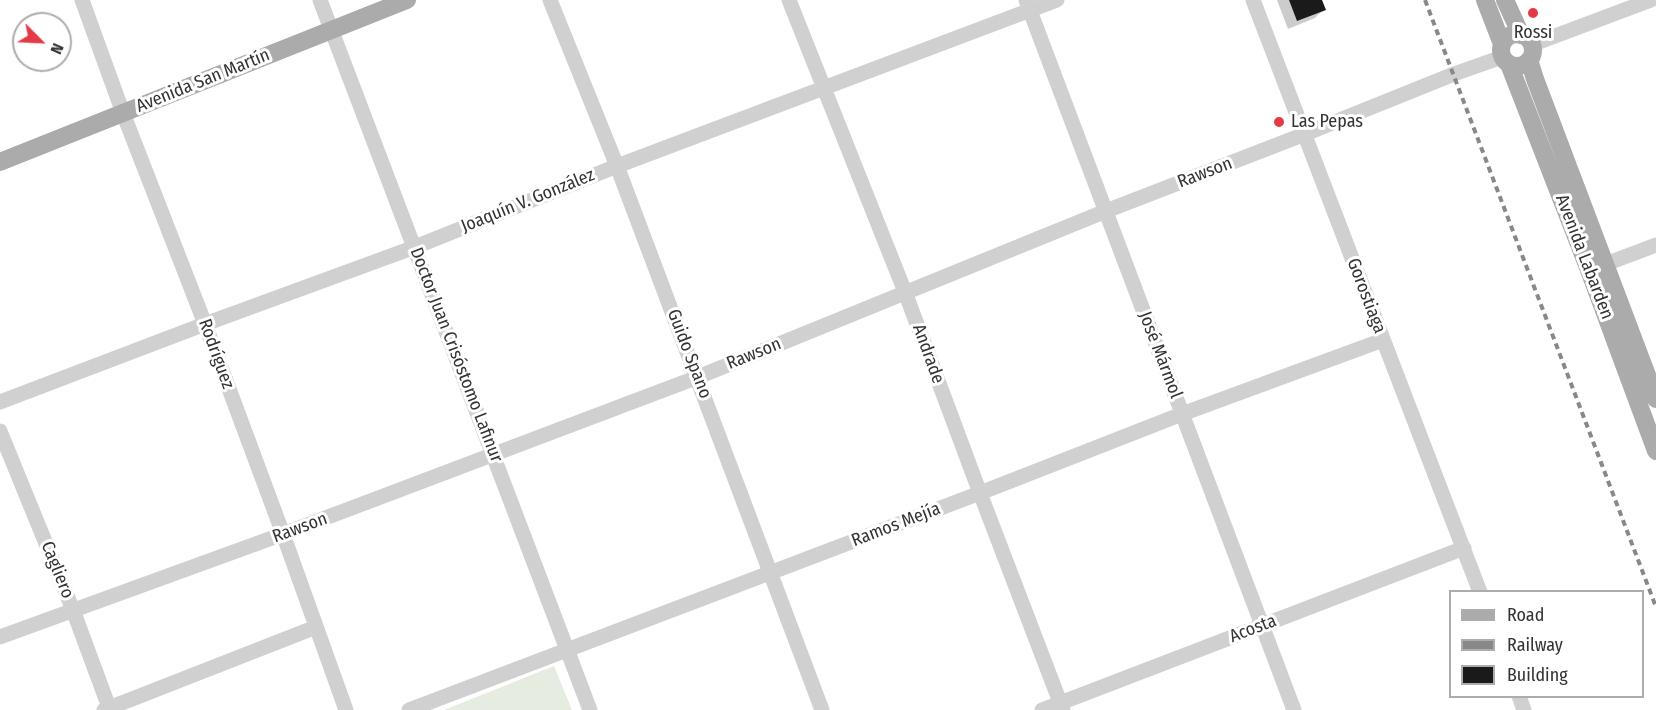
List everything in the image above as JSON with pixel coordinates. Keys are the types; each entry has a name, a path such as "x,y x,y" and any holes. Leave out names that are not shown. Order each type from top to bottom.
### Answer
{"main road":[{"name":"Avenida San Martín","path":"0,162 407,0"},
{"name":"Avenida Labarden","path":"1485,0 1505,55 1656,399"},
{"name":"Avenida Labarden","path":"1505,0 1527,47 1535,79 1656,451"},
{"path":"1510,36 1527,47 1520,66 1505,55 1510,36"}],"street":[{"name":"Rodríguez","path":"82,0 205,324 346,710"},
{"name":"Doctor Juan Crisóstomo Lafinur","path":"320,0 590,710"},
{"name":"Guido Spano","path":"550,0 698,377 822,710"},
{"name":"Andrade","path":"789,0 905,292 1061,706"},
{"name":"Joaquín V. González","path":"0,402 415,247 617,166 824,88 1028,5 1056,0"},
{"name":"Gorostiaga","path":"1252,0 1480,590"},
{"path":"1527,47 1651,0"},
{"name":"José Mármol","path":"1028,5 1294,710"},
{"name":"Rawson","path":"0,637 283,534 698,377 1106,211 1505,55"},
{"path":"1597,267 1656,244"},
{"name":"Ramos Mejía","path":"409,710 1182,414 1383,340"},
{"name":"Cagliero","path":"0,431 73,610 108,709"},
{"name":"Acosta","path":"1042,710 1061,706 1464,548"},
{"path":"108,709 316,627"}],"shaded area":[{"path":"554,666 572,710 444,710"}],"building":[{"path":"1289,0 1322,0 1326,10 1297,21"}],"railway":[{"path":"1425,0 1656,607"}],"place":[{"name":"Rossi","path":"1533,13"},
{"name":"Las Pepas","path":"1279,122"}]}
